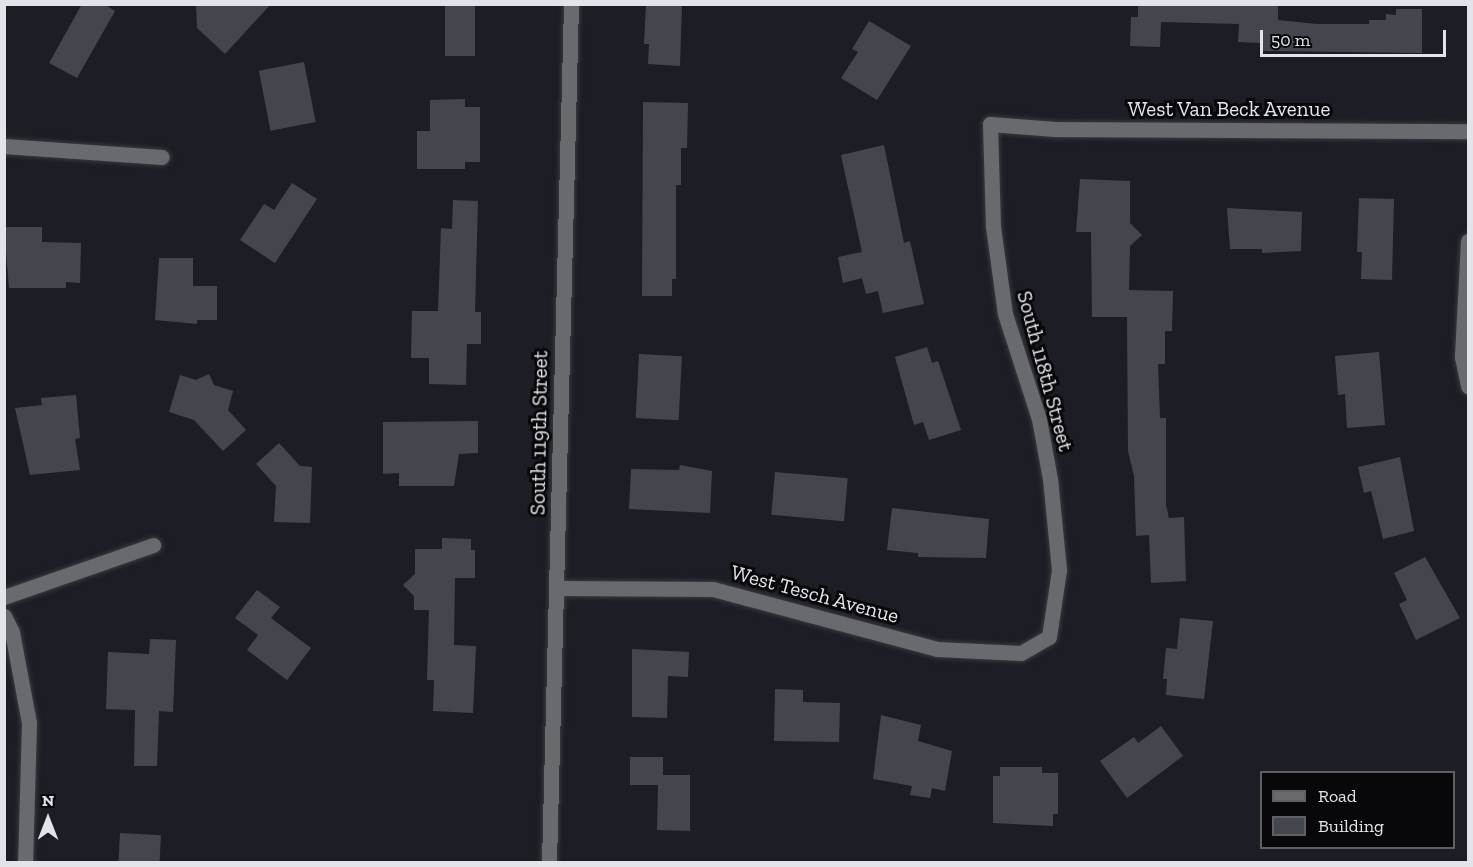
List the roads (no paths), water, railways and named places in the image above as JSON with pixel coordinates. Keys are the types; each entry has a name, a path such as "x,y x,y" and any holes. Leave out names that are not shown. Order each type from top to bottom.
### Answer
{"street":[{"name":"South 119th Street","path":"549,862 571,4"},
{"name":"West Van Beck Avenue","path":"990,124 1055,129 1468,131"},
{"name":"South 118th Street","path":"990,124 993,226 1005,315 1039,419 1050,479 1059,570 1053,628"},
{"path":"4,146 162,157"},
{"path":"1468,241 1462,357 1468,386"},
{"path":"4,597 153,545"},
{"name":"West Tesch Avenue","path":"556,588 713,589 937,649 1021,652 1049,637 1053,628"},
{"path":"4,616 12,632 29,723 25,862"}]}
